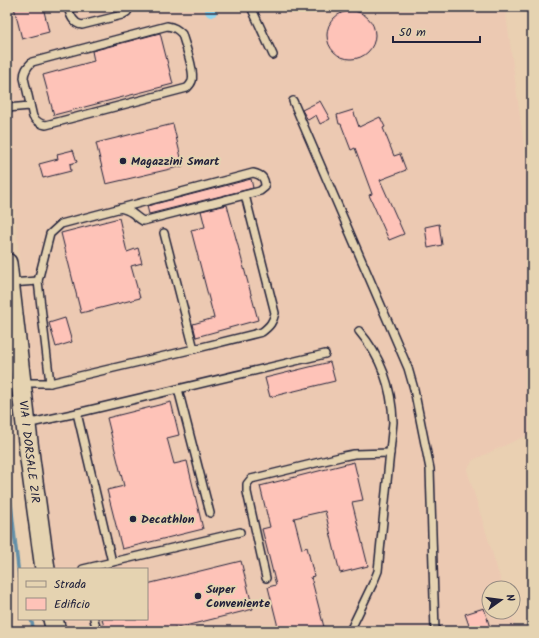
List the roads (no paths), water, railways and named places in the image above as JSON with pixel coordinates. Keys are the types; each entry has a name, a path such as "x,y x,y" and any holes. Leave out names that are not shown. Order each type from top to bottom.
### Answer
{"main road":[{"name":"VIA I DORSALE ZIR","path":"7,263 45,568"},
{"path":"53,620 56,631"}],"lane":[{"path":"68,7 71,17 78,24 82,25 122,15 130,7"},
{"path":"250,7 273,54"},
{"path":"167,26 173,27 182,34 193,72 193,80 186,88 46,125 36,122 30,106 24,72 27,66 32,62 167,26"},
{"path":"294,101 408,368 414,389 430,469 435,631"},
{"path":"7,108 30,106"},
{"path":"50,383 38,281 50,234 61,224 120,208 252,173 259,174 265,182 264,187 260,191 143,221 138,219 128,210 120,208"},
{"path":"21,383 50,383 262,332 269,327 275,313 245,195"},
{"path":"164,233 194,349"},
{"path":"10,283 38,281"},
{"path":"350,631 378,571 393,422 390,391 386,378 377,358 359,331"},
{"path":"26,424 324,354"},
{"path":"178,389 210,513"},
{"path":"77,413 112,562"},
{"path":"266,578 247,492 247,484 251,479 354,454 390,453"},
{"path":"87,568 240,532"},
{"path":"94,620 97,631"}],"waterway":[{"path":"211,11 212,7"},
{"path":"7,467 18,568"},
{"path":"31,620 34,631"}],"place":[{"name":"Magazzini Smart","path":"123,161"},
{"name":"Decathlon","path":"133,519"},
{"name":"Super Conveniente","path":"198,596"}]}
